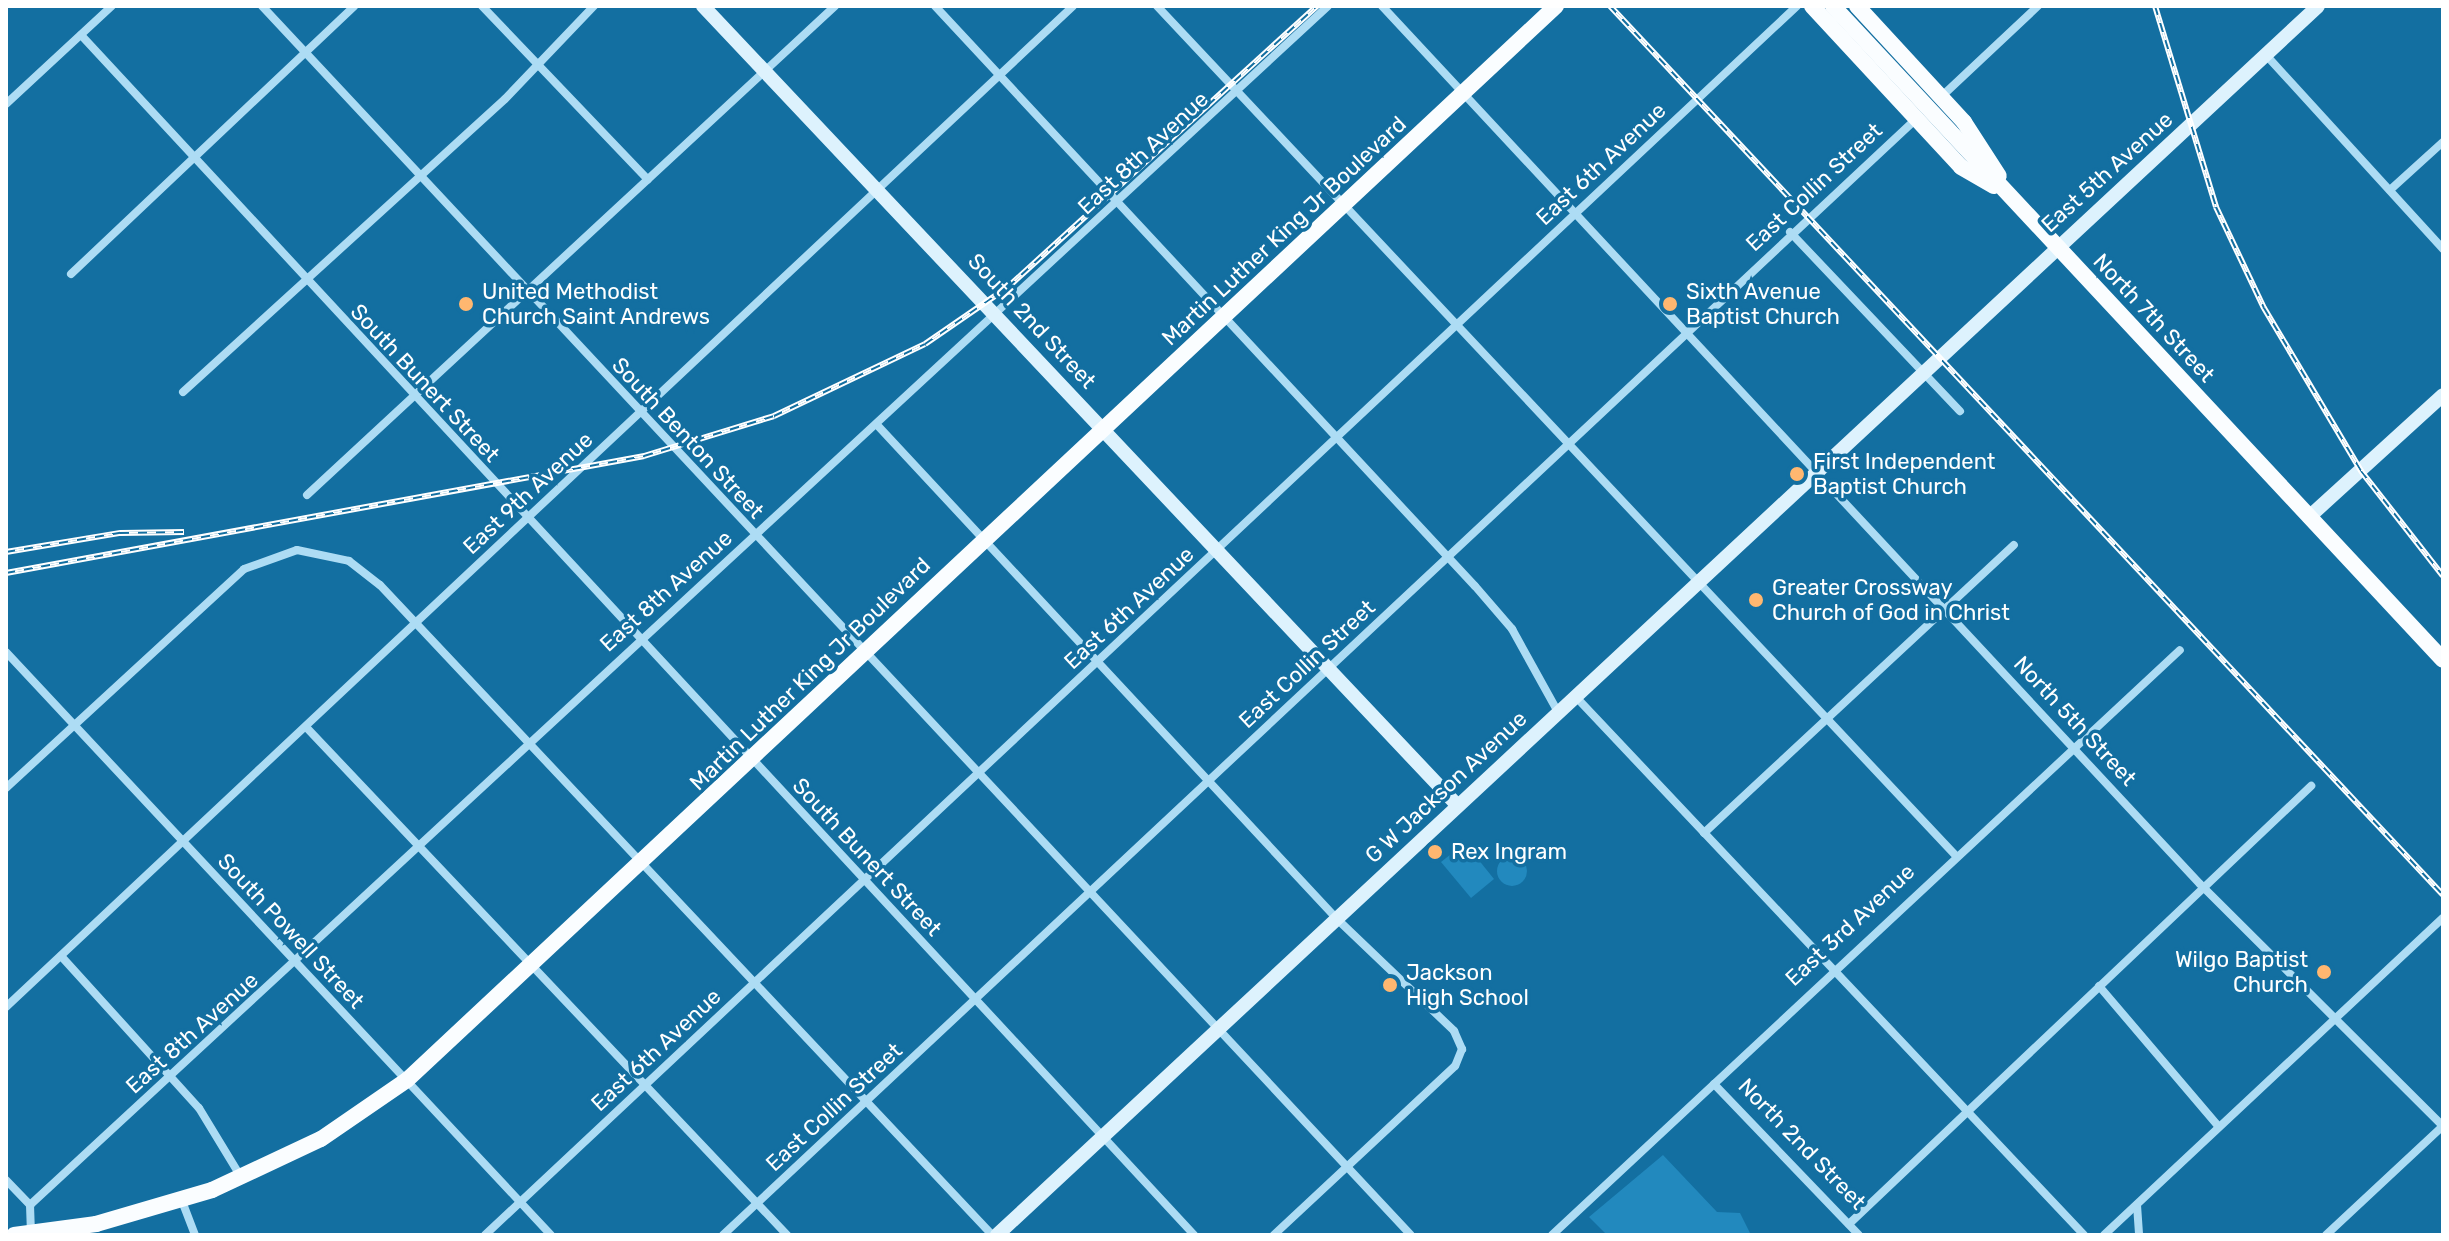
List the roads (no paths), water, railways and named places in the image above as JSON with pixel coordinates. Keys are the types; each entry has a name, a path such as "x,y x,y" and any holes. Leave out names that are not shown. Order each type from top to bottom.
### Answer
{"main road":[{"name":"Martin Luther King Jr Boulevard","path":"22,1234 182,1201 242,1178 321,1139 407,1080 753,760 984,539 1556,6"},
{"path":"1812,6 1961,167 2009,195"},
{"name":"North 7th Street","path":"1833,6 2443,660"},
{"path":"1857,6 1984,147 2009,195"}],"street":[{"path":"6,104 112,6"},
{"name":"South Benton Street","path":"262,6 754,536 1411,1235"},
{"path":"71,274 354,6"},
{"path":"482,6 648,180"},
{"path":"183,392 422,176 594,6"},
{"name":"South 2nd Street","path":"703,6 1330,667"},
{"path":"307,495 835,6"},
{"path":"935,6 1512,629 1558,712"},
{"name":"East 9th Avenue","path":"6,1007 184,844 1073,6"},
{"path":"1157,6 1955,855"},
{"name":"East 8th Avenue","path":"30,1205 422,846 638,638 879,427 1328,6"},
{"name":"North 5th Street","path":"1382,6 2200,884 2443,1126"},
{"name":"East 6th Avenue","path":"485,1235 976,771 1099,662 1797,6"},
{"path":"1941,97 2038,6"},
{"name":"East 5th Avenue","path":"1924,370 2318,6"},
{"name":"South Bunert Street","path":"81,35 527,520 1194,1235"},
{"path":"2266,55 2443,249"},
{"name":"East Collin Street","path":"723,1235 1687,333 1790,232 1916,119"},
{"path":"2390,190 2443,142"},
{"path":"1790,232 1960,411"},
{"name":"G W Jackson Avenue","path":"994,1235 1576,697 1924,370"},
{"path":"2309,517 2443,395"},
{"path":"879,427 1337,919 1454,1031 1462,1049 1455,1066 1274,1235"},
{"path":"1704,833 1943,606 2014,545"},
{"path":"6,788 224,583 281,552 314,550 368,574 994,1235"},
{"name":"East 3rd Avenue","path":"1552,1235 1955,855 2180,650"},
{"name":"South Powell Street","path":"6,652 551,1235"},
{"path":"1330,667 1457,805"},
{"path":"1576,697 2084,1235"},
{"path":"306,727 535,962 787,1235"},
{"path":"1849,1224 2099,986 2200,884 2311,786"},
{"path":"2104,1235 2335,1018 2442,923"},
{"path":"61,956 172,1076 242,1178"},
{"path":"2099,986 2218,1126"},
{"name":"North 2nd Street","path":"1714,1084 1859,1235"},
{"path":"2326,1235 2443,1126"},
{"path":"6,1180 30,1205 22,1234"},
{"path":"182,1201 195,1235"},
{"path":"2137,1205 2139,1235"}],"railway":[{"path":"6,573 644,456 774,416 925,344 1008,287 1317,6"},
{"path":"1610,6 2443,895"},
{"path":"2155,6 2216,207 2264,308 2361,471 2443,576"},
{"path":"6,552 120,533 184,532"}],"place":[{"name":"United Methodist Church Saint Andrews","path":"466,304"},
{"name":"Sixth Avenue Baptist Church","path":"1670,304"},
{"name":"First Independent Baptist Church","path":"1797,474"},
{"name":"Greater Crossway Church of God in Christ","path":"1756,600"},
{"name":"Rex Ingram","path":"1435,852"},
{"name":"Wilgo Baptist Church","path":"2324,972"},
{"name":"Jackson High School","path":"1390,985"}]}
